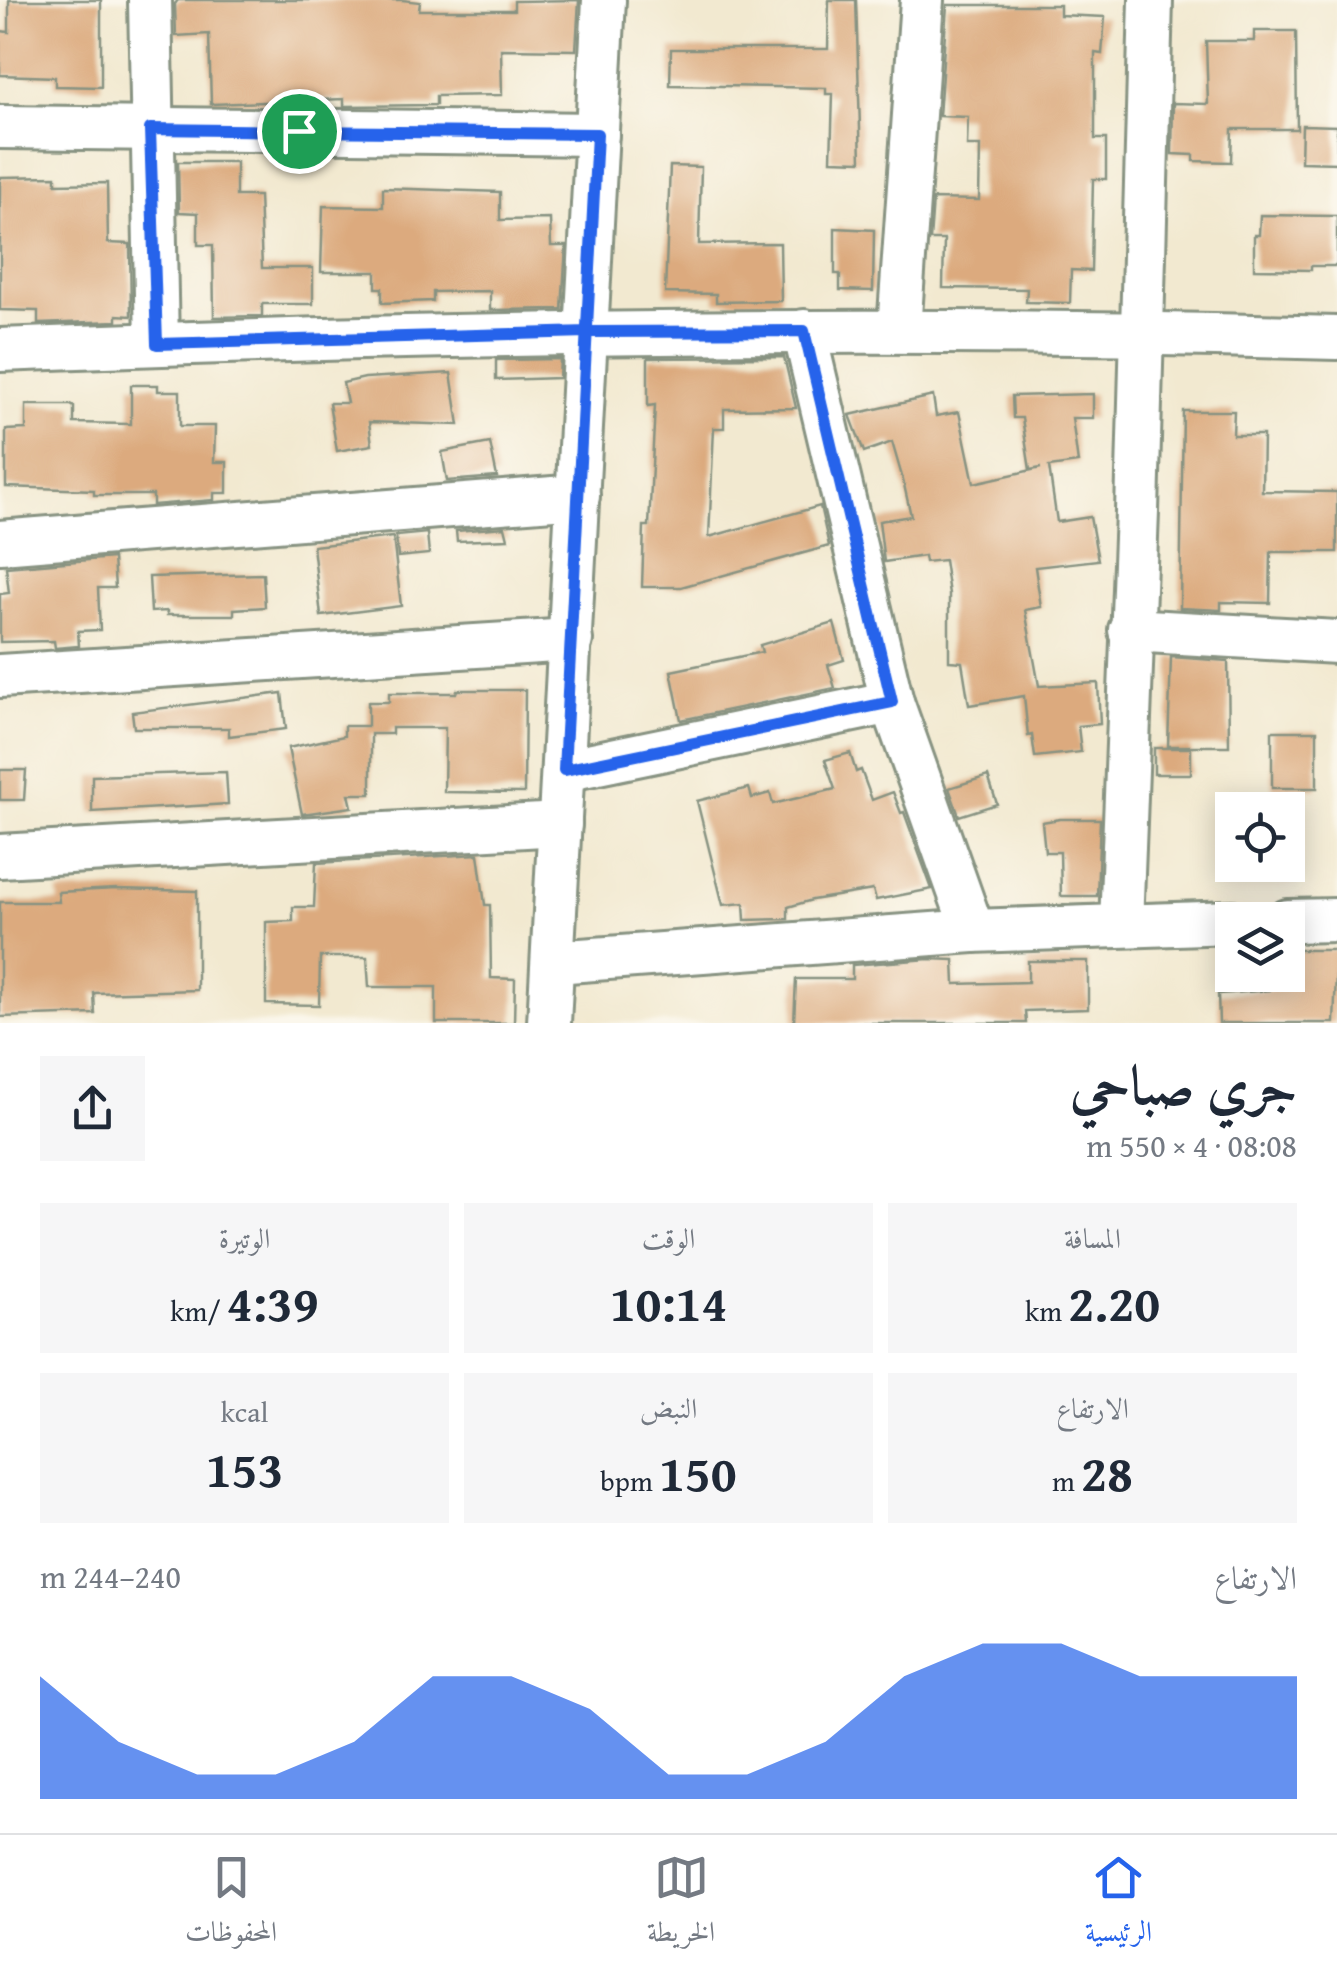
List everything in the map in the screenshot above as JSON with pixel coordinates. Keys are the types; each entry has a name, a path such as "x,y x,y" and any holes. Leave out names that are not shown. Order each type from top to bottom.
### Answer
{"street":[{"path":"150,0 157,344"},
{"path":"549,1023 604,0"},
{"path":"900,330 922,0"},
{"path":"1120,925 1151,0"},
{"path":"0,127 597,134"},
{"path":"0,350 588,332 900,330 1337,338"},
{"path":"804,331 892,702 973,931"},
{"path":"0,542 578,496"},
{"path":"1130,630 1337,642"},
{"path":"0,676 571,640"},
{"path":"564,770 892,702"},
{"path":"0,856 560,824"},
{"path":"1305,921 1337,920"},
{"path":"554,962 973,931 1215,922"}],"building":[{"path":"9,0 101,0 101,87 55,86 55,77 0,75 0,31 9,32"},
{"path":"178,0 402,0 420,2 419,10 514,10 514,1 579,0 576,50 501,49 502,95 436,96 436,105 344,106 344,99 211,104 209,34 176,36"},
{"path":"829,0 856,0 861,161 831,160 833,94 826,94 826,88 670,85 671,49 828,49"},
{"path":"947,5 1060,5 1060,15 1105,17 1102,54 1095,53 1095,139 1106,139 1106,179 1093,179 1091,271 1071,270 1070,303 1026,302 1027,289 943,288 944,240 930,240 933,199 979,200 980,146 967,146 968,117 939,116"},
{"path":"1254,31 1296,31 1297,129 1232,129 1231,162 1194,161 1194,155 1172,154 1173,103 1208,104 1206,41 1254,41"},
{"path":"1302,125 1337,126 1337,163 1301,162"},
{"path":"178,162 236,162 236,196 259,196 262,268 313,268 313,304 262,304 262,316 214,317 213,245 198,245 198,213 179,212"},
{"path":"670,166 701,167 699,244 780,243 781,301 716,302 716,294 665,293"},
{"path":"56,176 56,184 107,183 108,243 130,244 131,316 117,315 117,321 38,324 38,311 0,310 0,177"},
{"path":"383,188 500,192 500,220 550,219 551,246 566,246 562,309 490,310 490,291 433,292 433,301 382,303 382,288 376,288 376,272 321,272 323,206 383,207"},
{"path":"1260,215 1337,216 1337,266 1311,266 1311,270 1254,269 1254,235 1259,235"},
{"path":"835,228 874,230 873,291 840,290 840,274 835,274"},
{"path":"784,357 796,408 724,409 724,428 714,428 709,537 820,506 829,546 681,587 642,587 655,405 648,406 648,358"},
{"path":"560,359 559,378 496,380 496,360"},
{"path":"451,373 459,425 369,422 372,445 337,451 329,403 347,403 343,383"},
{"path":"131,385 158,385 158,391 180,391 180,426 215,426 214,462 227,462 227,493 214,493 214,500 153,505 153,495 94,495 94,490 6,487 6,430 26,429 26,405 71,405 74,423 131,424"},
{"path":"1093,394 1093,418 1072,418 1078,463 1049,467 1057,522 1090,517 1098,560 1035,567 1041,607 1025,610 1039,686 1098,683 1100,724 1078,726 1081,752 1035,757 1032,735 1028,736 1024,696 969,705 962,662 949,661 949,594 944,560 925,562 924,556 884,562 879,521 911,516 903,480 892,442 864,452 850,415 933,396 936,416 959,412 974,483 1041,468 1030,470 1022,418 1013,418 1012,396"},
{"path":"1183,411 1234,411 1233,435 1263,435 1262,491 1337,492 1337,552 1271,552 1270,603 1221,602 1221,610 1180,608"},
{"path":"490,443 497,477 447,481 442,452"},
{"path":"505,527 508,539 457,541 456,531"},
{"path":"427,533 429,554 398,557 396,536"},
{"path":"393,537 401,606 321,616 313,546"},
{"path":"113,558 115,588 98,588 100,630 78,631 79,646 55,648 54,641 0,642 0,594 9,593 6,567"},
{"path":"263,574 265,607 234,609 234,615 151,612 149,577"},
{"path":"834,623 844,660 828,665 835,688 681,720 671,671 762,652 760,645"},
{"path":"1171,657 1228,661 1229,746 1168,746"},
{"path":"525,690 524,793 444,792 445,728 392,728 392,734 371,734 371,794 349,794 352,807 302,814 288,748 344,736 344,726 368,726 368,702 389,702 389,693"},
{"path":"282,693 286,729 229,736 229,728 134,728 132,712"},
{"path":"1272,731 1317,731 1317,788 1272,788"},
{"path":"1154,748 1191,748 1191,774 1154,774"},
{"path":"850,753 872,800 893,792 932,889 876,900 873,890 812,900 788,907 788,919 745,920 744,903 723,905 697,801 749,788 752,798 770,793 773,804 835,789 825,760"},
{"path":"0,770 26,770 24,800 0,800"},
{"path":"226,772 228,804 92,812 92,776"},
{"path":"988,776 997,804 959,816 949,788"},
{"path":"1100,819 1097,896 1061,896 1060,852 1045,852 1042,822"},
{"path":"478,854 485,905 490,905 491,978 515,979 514,1023 436,1023 436,987 369,987 367,957 320,957 319,1005 266,1004 266,922 293,921 293,907 314,907 316,863"},
{"path":"197,891 197,990 94,993 95,1014 0,1017 0,902 59,902 58,892"},
{"path":"1305,950 1337,950 1334,1023 1219,1023 1218,994 1305,992"},
{"path":"954,960 955,984 1028,982 1028,961 1088,961 1088,1009 1025,1011 1026,1023 794,1023 796,979 852,979 852,965"}],"route":[{"path":"299,131 150,129 157,344 588,332 804,331 892,702 564,770 588,332 597,134 299,131"}]}
